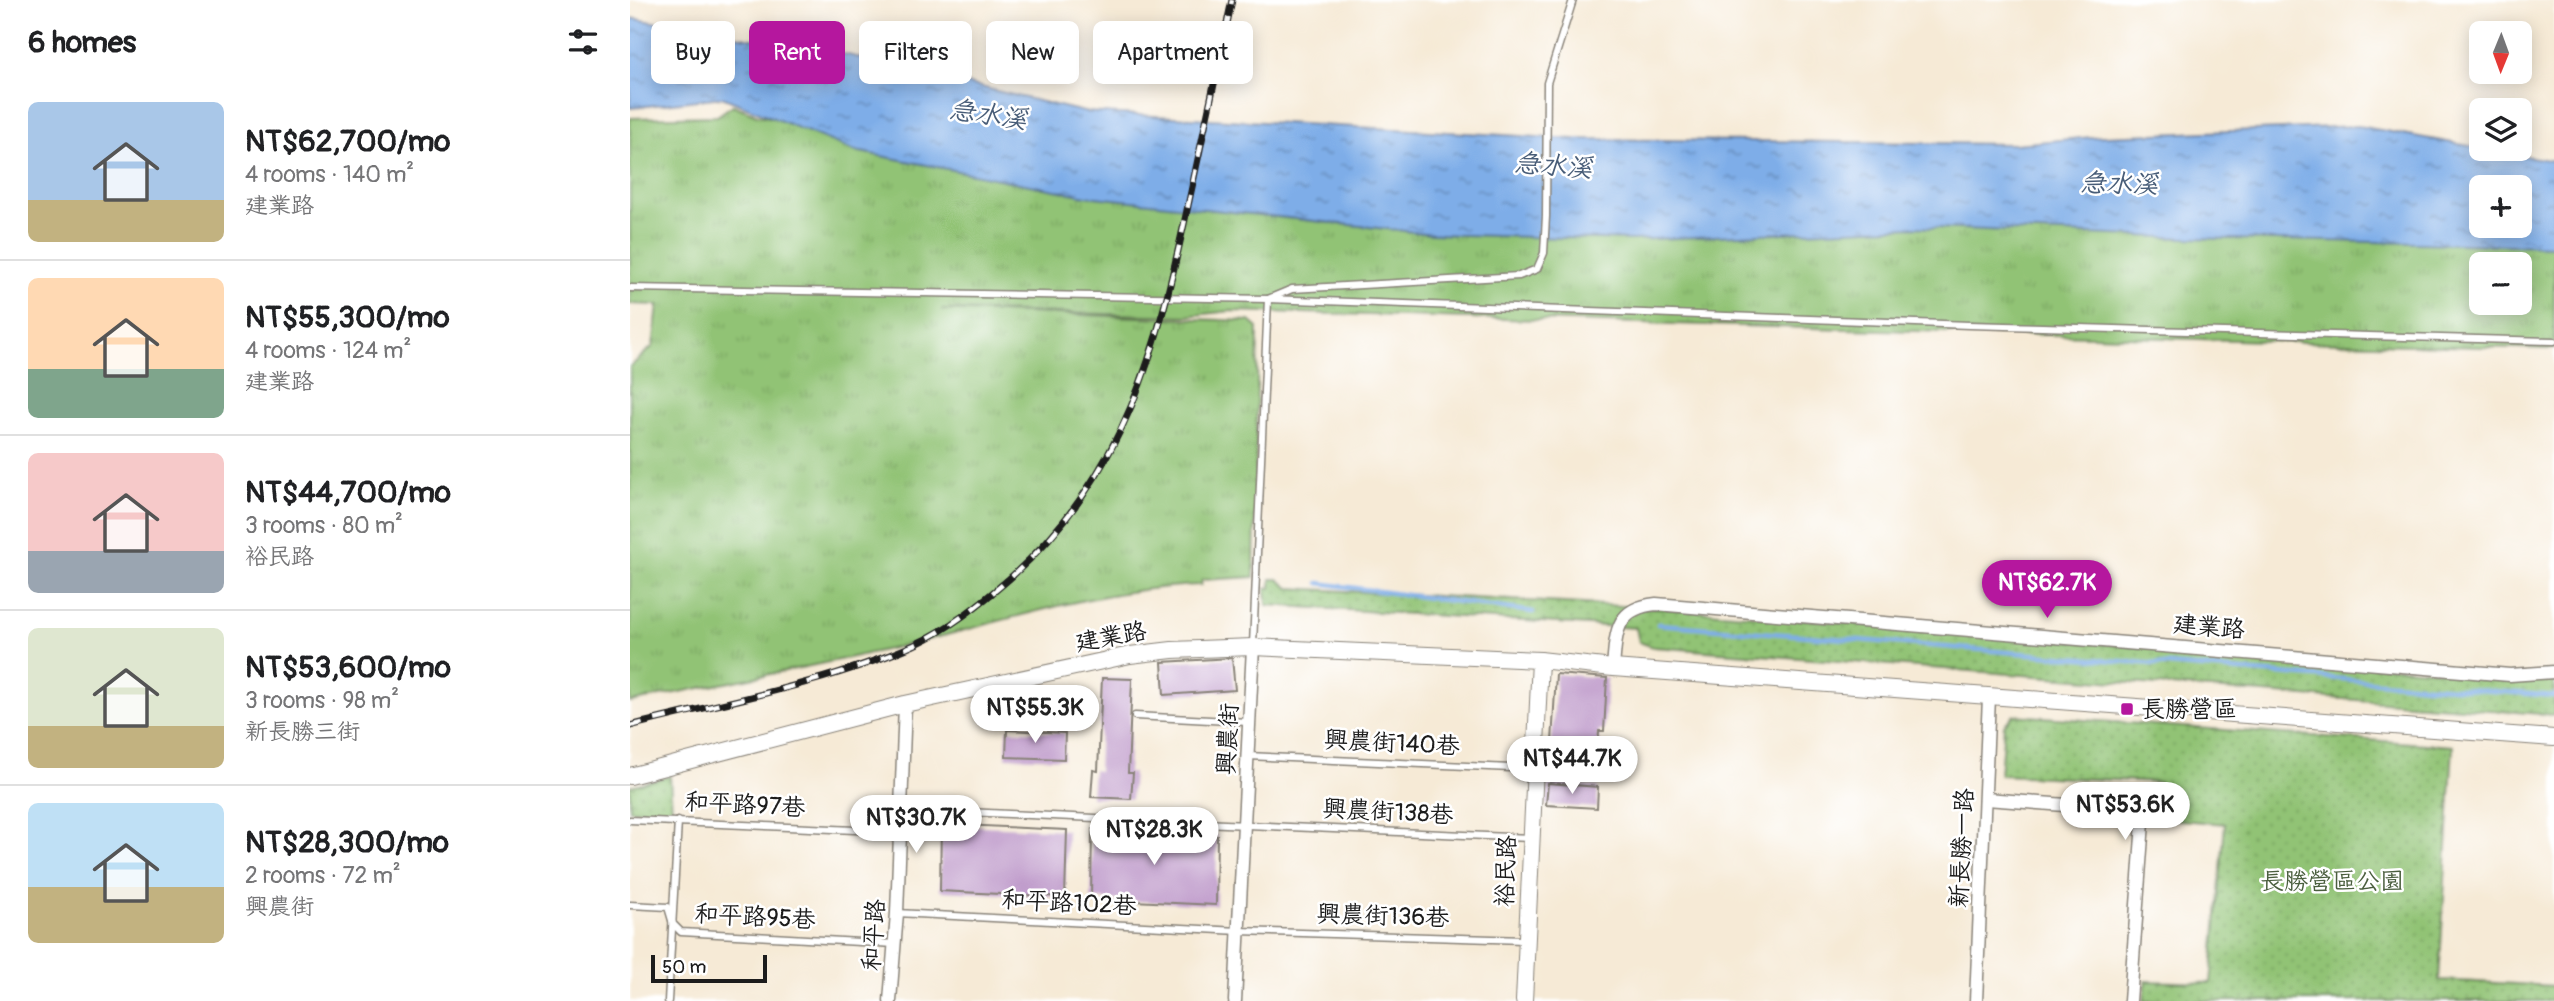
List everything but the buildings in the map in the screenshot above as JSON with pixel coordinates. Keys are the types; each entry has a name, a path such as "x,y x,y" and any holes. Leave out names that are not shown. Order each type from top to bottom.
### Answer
{"street":[{"name":"建業路","path":"1613,668 1619,625 1640,606 1656,604 2510,675 2554,672"},
{"name":"建業路","path":"630,776 905,704 1130,655 1253,647 1540,660 1989,697 2554,738"},
{"name":"興農街","path":"1235,1001 1253,647"},
{"name":"裕民路","path":"1524,1001 1540,660"},
{"name":"新長勝一路","path":"1976,1001 1989,697"},
{"name":"和平路","path":"890,1001 897,914 905,704"},
{"path":"1986,799 2132,810 2141,815 2143,822 2130,1001"}],"lane":[{"path":"1268,299 1292,289 1529,273 1542,261 1549,134 1547,83 1573,0"},
{"path":"630,288 1268,299 1969,325 2554,341"},
{"path":"1253,647 1268,299"},
{"path":"1135,716 1250,722"},
{"name":"興農街140巷","path":"1248,756 1533,769"},
{"name":"興農街138巷","path":"901,809 1530,838"},
{"name":"和平路97巷","path":"630,820 900,832"},
{"path":"668,1001 678,821"},
{"name":"和平路95巷","path":"630,905 668,907 673,924 681,932 895,944"},
{"name":"和平路102巷","path":"897,914 1239,931"},
{"name":"興農街136巷","path":"1239,931 1526,940"}],"green space":[{"path":"733,105 757,115 857,131 2321,227 2469,232 2469,238 2532,238 2532,234 2554,235 2554,349 1231,311 1187,316 941,310 1250,321 1258,328 1254,577 1202,580 1201,585 1163,587 1089,599 872,653 630,702 630,367 653,346 658,305 630,304 630,118 717,116"},
{"path":"1271,579 1278,579 1289,588 1658,608 2554,680 2554,715 1653,647 1639,642 1636,628 1267,605 1266,588 1271,588"},
{"name":"長勝營區公園","path":"2014,715 2453,746 2439,980 2554,986 2554,1001 2144,1001 2146,981 2211,983 2225,824 2159,818 2159,782 2000,775 2004,725"},
{"path":"670,776 672,811 630,810 630,786"}],"water":[{"name":"急水溪","path":"630,18 651,22 651,84 735,84 735,36 749,38 749,84 845,84 845,54 859,58 859,84 968,84 1084,112 1575,139 2015,144 2103,136 2358,126 2469,146 2469,161 2532,161 2532,157 2554,161 2554,246 2185,238 1912,227 1632,240 1432,234 1086,196 855,151 722,97 630,108"}],"waterway":[{"path":"1319,583 1533,612"},
{"path":"1658,624 2554,696"}],"railway":[{"path":"630,726 810,681 880,659 914,645 952,624 975,607 1009,579 1049,538 1082,496 1109,452 1131,406 1149,358 1177,256 1232,0"}],"place":[{"name":"長勝營區","path":"2127,709"}]}
